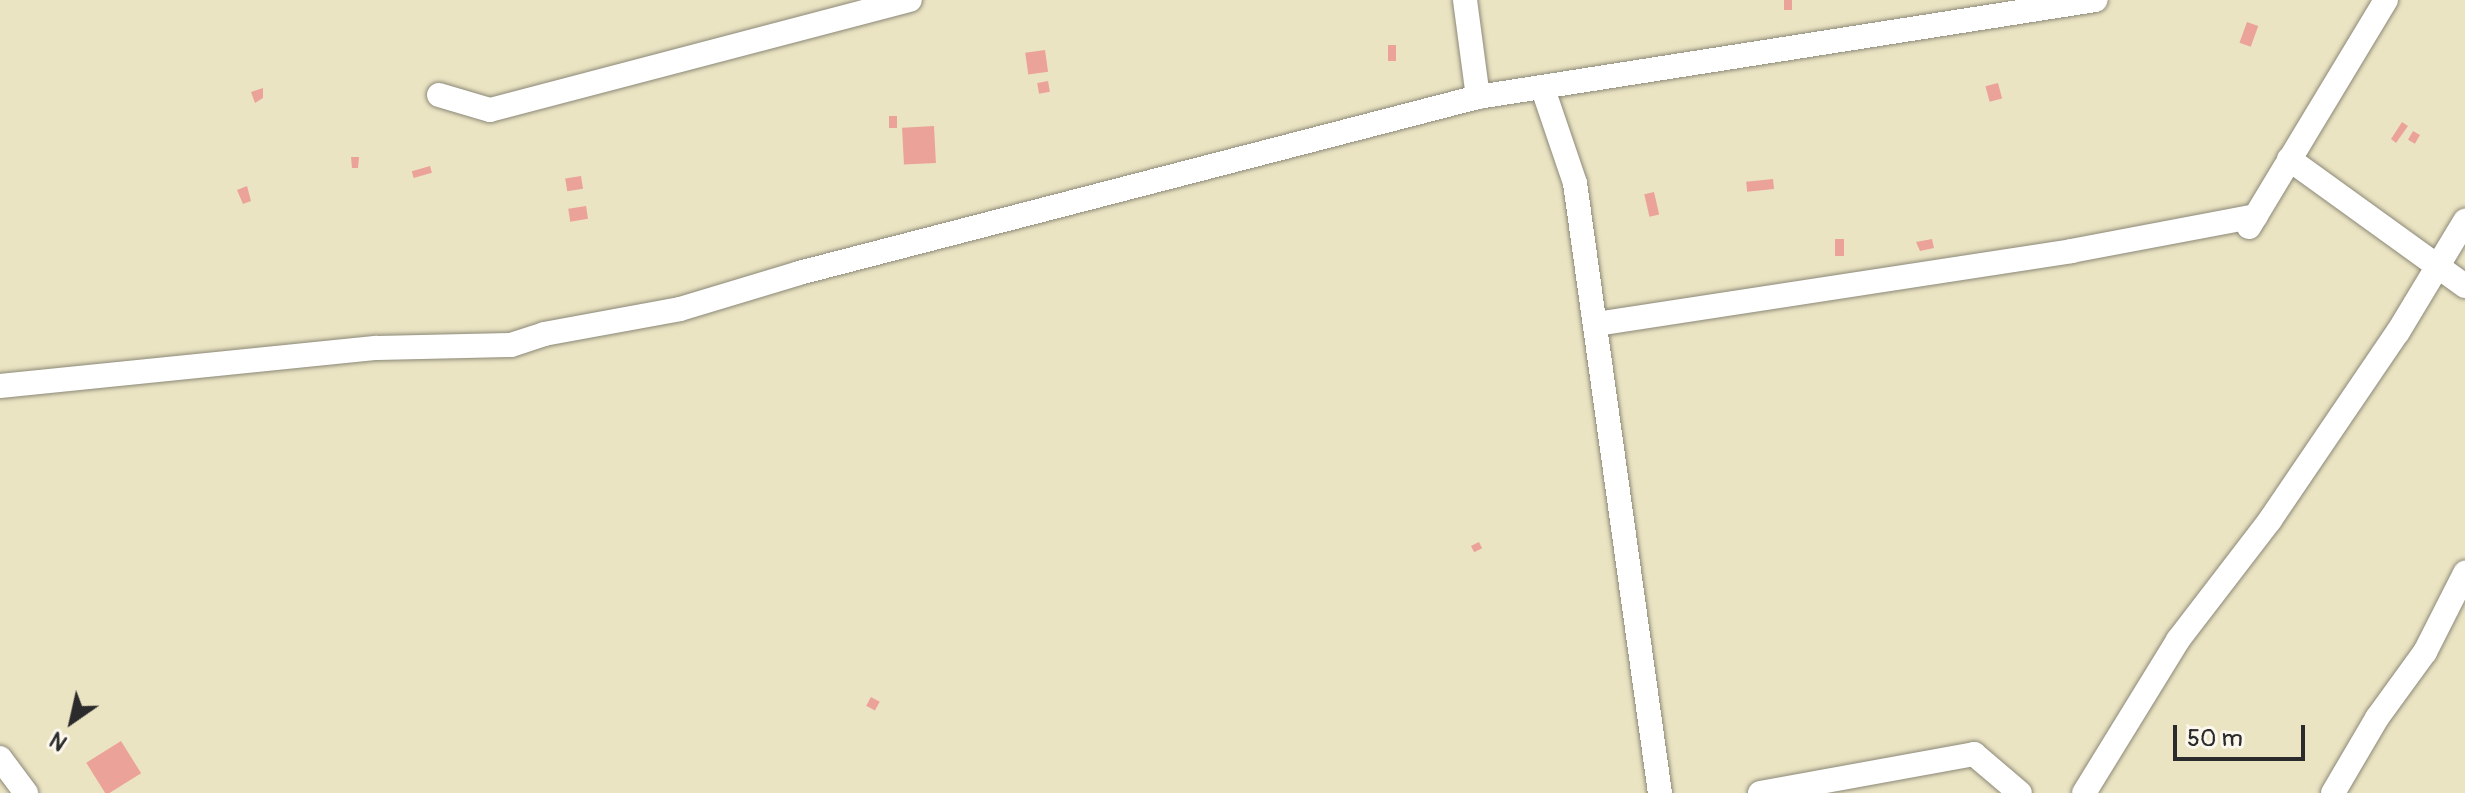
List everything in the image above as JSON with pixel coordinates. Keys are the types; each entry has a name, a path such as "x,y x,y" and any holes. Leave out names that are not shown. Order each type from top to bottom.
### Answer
{"street":[{"path":"439,95 490,110 910,0"},
{"path":"1465,0 1478,97"},
{"path":"0,386 377,348 511,345 544,334 680,309 799,273 1478,97 2095,0"},
{"path":"1596,324 2252,223 2386,0"},
{"path":"1543,89 1575,183 1660,793"},
{"path":"2289,159 2465,286"},
{"path":"2084,793 2178,640 2270,520 2398,332 2465,221"},
{"path":"2333,793 2377,718 2425,652 2465,573"},
{"path":"1760,793 1974,754 2020,793"},
{"path":"0,758 26,793"}],"building":[{"path":"1784,0 1792,0 1792,10 1784,10"},
{"path":"2247,22 2258,26 2251,47 2239,43"},
{"path":"1388,45 1396,45 1396,61 1388,61"},
{"path":"1045,50 1048,72 1028,75 1025,53"},
{"path":"1048,81 1050,92 1039,94 1037,83"},
{"path":"1998,83 2002,98 1990,102 1985,86"},
{"path":"263,88 263,98 255,103 251,92"},
{"path":"889,116 897,116 897,128 889,128"},
{"path":"2402,122 2408,126 2396,143 2391,139"},
{"path":"934,126 936,163 904,165 902,128"},
{"path":"2413,131 2420,135 2415,144 2408,140"},
{"path":"351,157 359,157 358,168 352,168"},
{"path":"430,166 432,173 414,178 412,171"},
{"path":"581,176 583,189 567,191 565,179"},
{"path":"1773,179 1774,189 1747,192 1746,182"},
{"path":"247,186 251,201 243,204 237,190"},
{"path":"1654,192 1659,214 1649,217 1644,194"},
{"path":"586,206 588,219 570,222 568,209"},
{"path":"1835,239 1844,239 1844,256 1835,256"},
{"path":"1932,239 1934,248 1920,251 1916,242"},
{"path":"1479,542 1482,548 1474,552 1471,546"},
{"path":"871,697 880,702 875,711 866,706"},
{"path":"121,741 141,773 105,793 86,763"}]}
